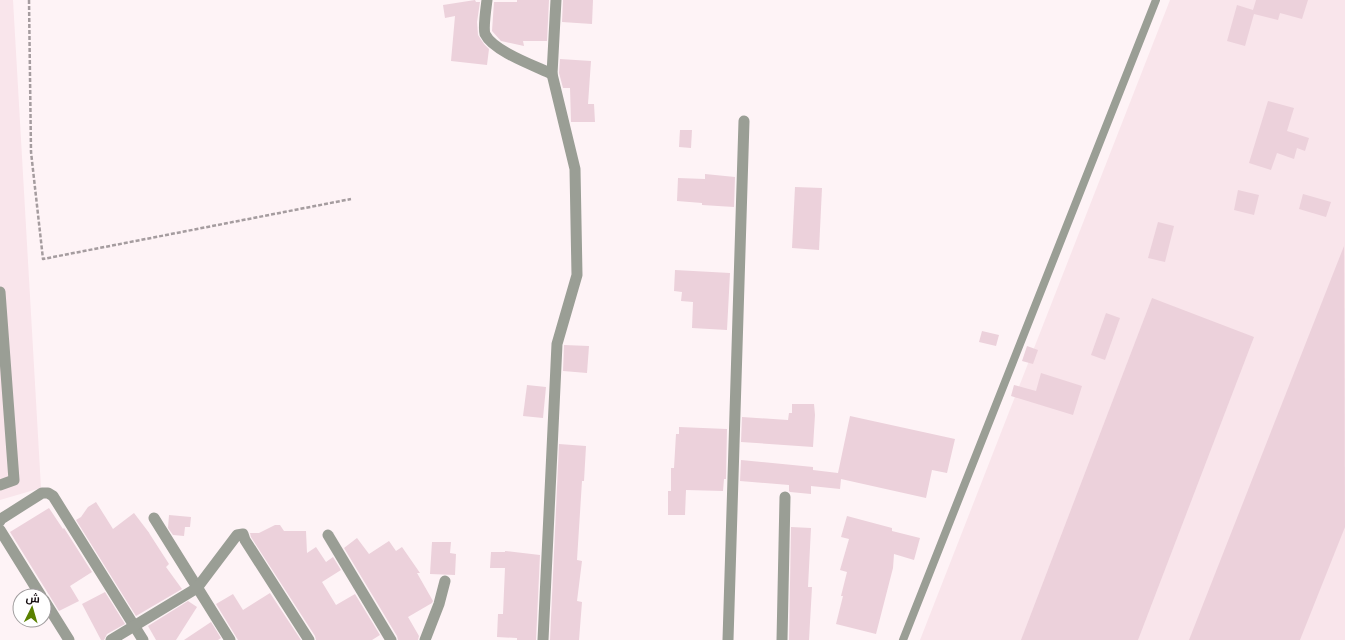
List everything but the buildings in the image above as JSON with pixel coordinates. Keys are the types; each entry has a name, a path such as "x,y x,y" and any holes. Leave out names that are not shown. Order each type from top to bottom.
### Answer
{"street":[{"path":"487,0 485,33 492,44 503,51 552,74"},
{"path":"543,640 557,344 577,275 575,169 552,74 556,0"},
{"path":"728,640 744,121"},
{"path":"0,292 2,354 14,480 0,485"},
{"path":"0,521 42,493 48,493 53,496 143,640"},
{"path":"782,640 785,496"},
{"path":"154,518 230,640"},
{"path":"0,530 36,588"},
{"path":"111,640 197,588 237,535 243,534 245,540 309,640"},
{"path":"328,535 391,640"},
{"path":"424,640 439,604 444,581"},
{"path":"52,613 69,640"}],"lane":[{"path":"903,640 1156,0"}],"path":[{"path":"29,0 31,152 43,259 351,199"}],"shaded area":[{"path":"0,0 13,0 41,488 0,500"},
{"path":"1170,0 1345,0 1345,640 920,640"}]}
